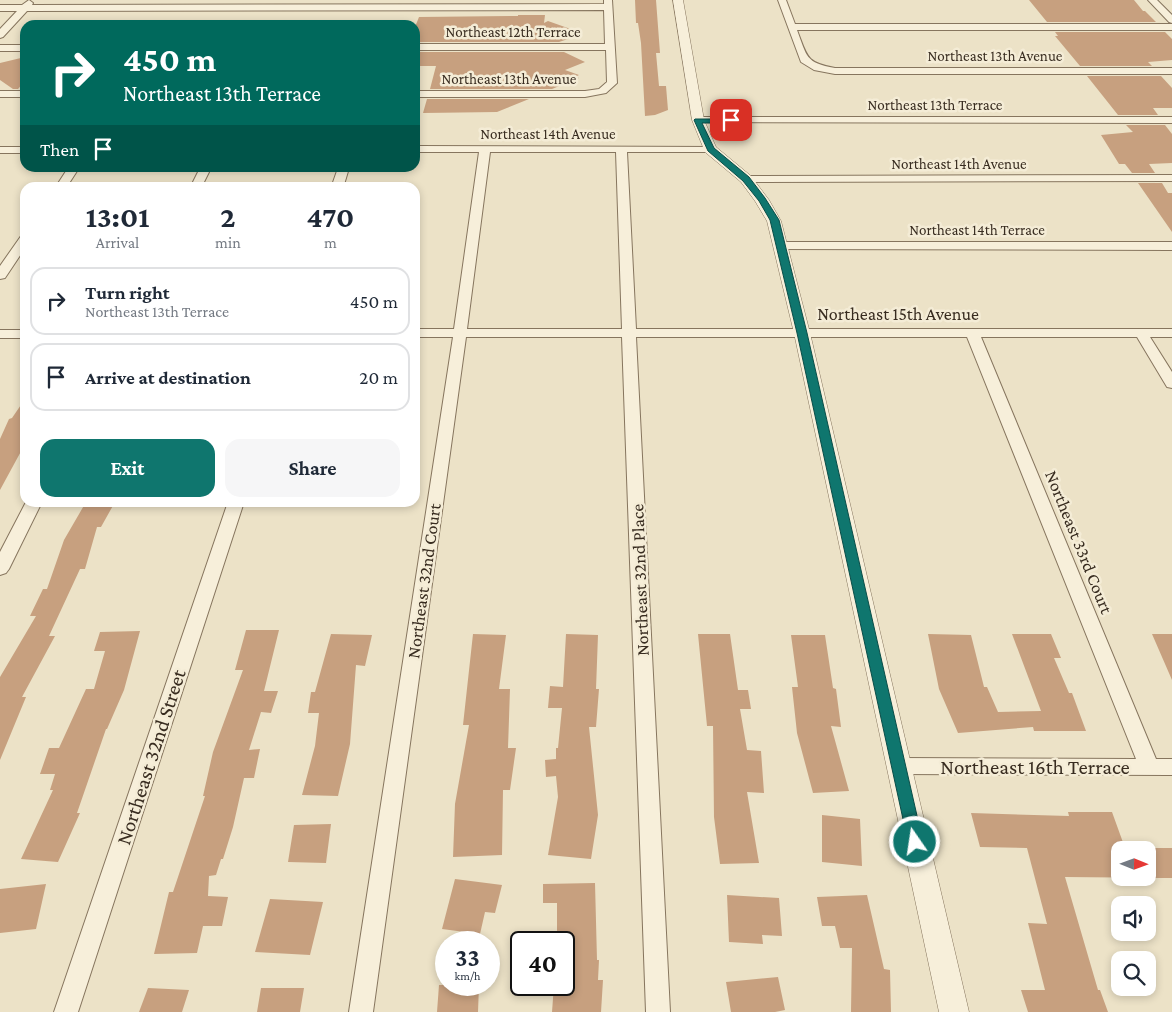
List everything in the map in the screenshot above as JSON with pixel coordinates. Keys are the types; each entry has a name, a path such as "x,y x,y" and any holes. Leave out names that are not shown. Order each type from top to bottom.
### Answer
{"street":[{"path":"0,35 33,0"},
{"path":"678,0 698,120 710,149 746,179 774,220 802,333 954,1012"},
{"path":"782,0 792,27 1172,27"},
{"path":"1152,0 1172,20"},
{"path":"0,8 609,4 611,47"},
{"name":"Northeast 13th Avenue","path":"792,27 804,60 817,68 835,71 1172,71"},
{"name":"Northeast 12th Terrace","path":"420,47 611,47"},
{"name":"Northeast 13th Avenue","path":"420,94 585,94 602,91 612,83 611,47"},
{"path":"0,48 20,48"},
{"path":"0,94 20,94"},
{"name":"Northeast 13th Terrace","path":"698,120 1172,120"},
{"name":"Northeast 14th Avenue","path":"420,149 710,149"},
{"name":"Northeast 32nd Court","path":"361,1012 460,334 485,149"},
{"name":"Northeast 32nd Place","path":"621,149 658,1012"},
{"path":"0,150 20,150"},
{"name":"Northeast 14th Avenue","path":"746,179 1172,178"},
{"path":"0,276 20,246"},
{"name":"Northeast 14th Terrace","path":"781,246 1172,246"},
{"name":"Northeast 15th Avenue","path":"420,334 630,332 1172,333"},
{"name":"Northeast 33rd Court","path":"972,333 1149,767"},
{"path":"1141,333 1172,384"},
{"path":"0,334 20,334"},
{"path":"0,569 31,507"},
{"name":"Northeast 32nd Street","path":"66,1012 234,507"},
{"name":"Northeast 16th Terrace","path":"898,766 1172,767"}],"building":[{"path":"635,0 656,0 660,53 656,53 659,86 666,86 668,110 655,115 645,116 641,43 638,23 636,23"},
{"path":"1029,0 1134,0 1156,22 1047,22"},
{"path":"545,15 544,23 548,21 579,32 576,34 580,35 559,42 420,42 419,17"},
{"path":"1055,32 1165,32 1172,39 1172,60 1148,62 1152,66 1080,66 1055,36 1058,36"},
{"path":"420,52 564,52 585,62 565,70 579,75 575,77 579,78 552,89 430,89 436,66 420,66"},
{"path":"20,58 20,87 18,89 13,89 0,80 0,63"},
{"path":"1087,76 1161,76 1172,88 1172,108 1153,108 1158,115 1118,115"},
{"path":"427,99 529,99 497,112 423,113"},
{"path":"1126,125 1165,125 1172,134 1172,163 1149,164 1155,173 1132,173 1125,164 1119,164 1101,135 1133,132"},
{"path":"1138,183 1162,183 1168,193 1172,193 1172,232"},
{"path":"20,406 20,453 0,490 0,439 9,419 12,418"},
{"path":"83,507 112,507 101,527 97,527 85,569 80,569 49,636 55,636 22,697 26,697 0,760 0,677 36,616 30,616 43,589 47,589 64,540"},
{"path":"246,630 279,630 264,691 278,691 271,713 261,712 249,750 260,749 254,778 244,778 233,827 223,859 221,859 216,875 209,876 208,896 228,897 222,926 203,926 197,953 154,954 169,892 173,892 205,796 203,796 213,752 243,670 235,670"},
{"path":"140,631 124,690 106,729 77,813 80,813 58,862 21,859 53,790 50,790 55,774 40,774 49,748 59,748 86,689 94,689 105,651 94,651 100,632"},
{"path":"331,634 372,635 365,666 356,665 350,744 338,796 302,795 315,746 319,713 308,713 311,692 315,692"},
{"path":"473,634 506,635 499,689 510,689 508,748 516,748 510,790 503,790 502,855 453,857 455,804 469,725 463,725"},
{"path":"566,634 598,635 596,689 599,689 596,727 589,727 598,815 591,859 548,855 558,797 556,776 546,777 545,760 556,759 562,708 548,708 550,686 563,687"},
{"path":"698,634 730,634 738,690 748,690 751,709 740,709 747,750 761,751 764,793 747,792 759,863 720,864 714,817 713,726 707,726"},
{"path":"928,634 971,635 984,687 987,687 998,712 1041,711 1012,634 1051,634 1061,658 1054,658 1069,693 1072,693 1086,731 1034,731 1033,727 958,733 939,689"},
{"path":"1152,634 1172,634 1172,680"},
{"path":"791,635 825,635 833,688 836,689 841,727 831,726 849,791 813,793 797,733 792,687 798,687"},
{"path":"1068,812 1112,812 1122,841 1111,841 1111,878 1065,877 1098,990 1100,990 1108,1012 1028,1012 1021,990 1045,990 1028,923 1047,924 1027,848 980,847 971,813 1069,816"},
{"path":"822,815 860,819 862,866 822,862"},
{"path":"331,824 326,863 288,862 294,825"},
{"path":"1156,848 1172,848 1172,878 1156,878"},
{"path":"455,879 502,885 495,913 485,912 481,931 442,929"},
{"path":"595,883 597,960 599,960 598,980 603,980 601,1012 552,1012 553,996 575,996 575,931 557,931 557,903 543,903 543,884"},
{"path":"46,884 36,929 0,933 0,889"},
{"path":"727,895 779,898 782,936 762,935 763,944 729,942"},
{"path":"867,895 884,969 890,970 891,1012 851,1012 852,948 840,948 835,926 822,926 817,897"},
{"path":"270,899 323,902 310,955 255,952"},
{"path":"778,977 785,1010 775,1012 731,1012 726,982"},
{"path":"148,988 189,990 182,1012 139,1012"},
{"path":"261,988 304,988 300,1012 257,1012"},
{"path":"438,996 479,996 478,1012 437,1012"}],"route":[{"path":"731,120 698,120 710,149 746,179 774,220 802,333 915,842"}]}
